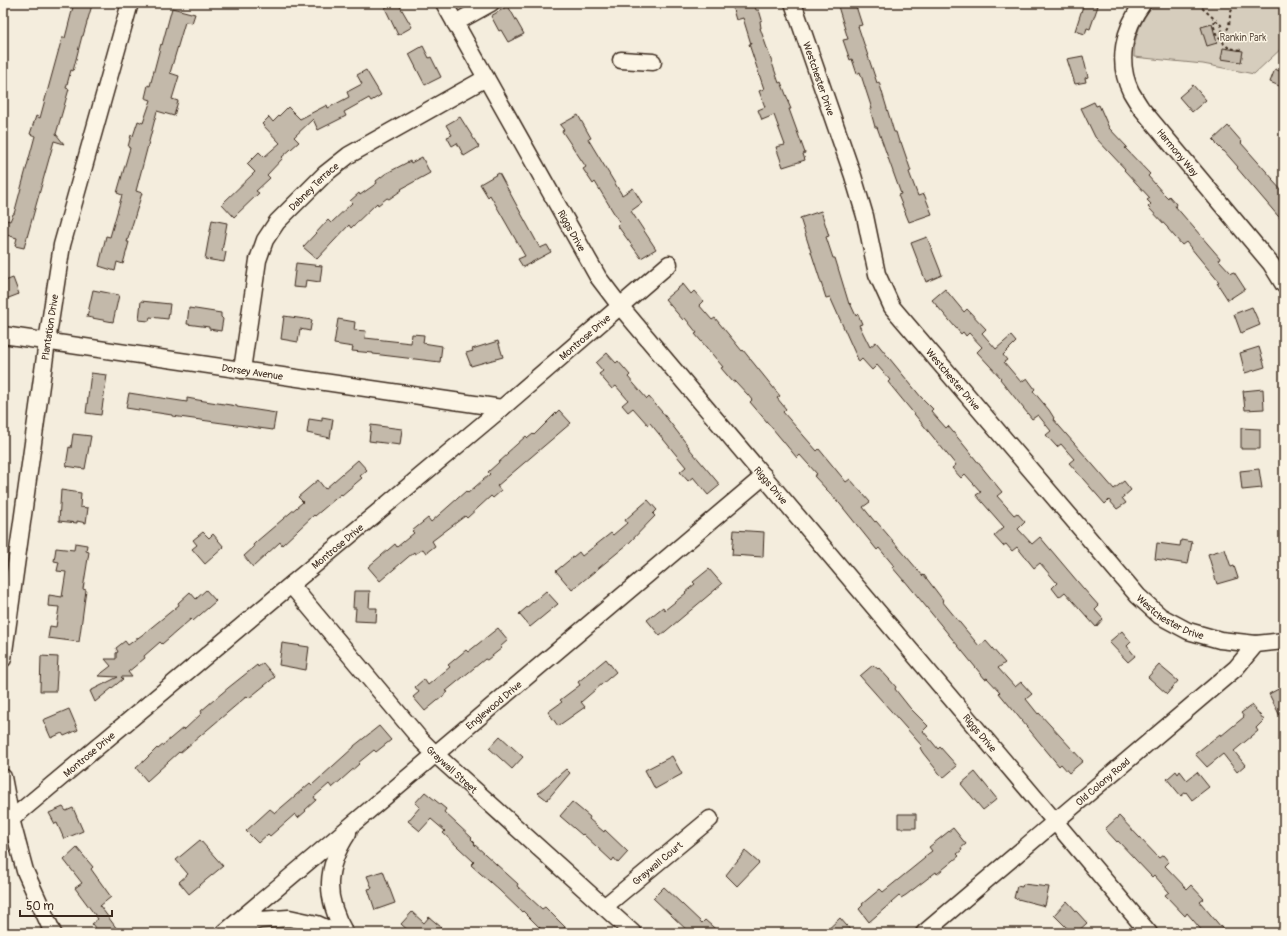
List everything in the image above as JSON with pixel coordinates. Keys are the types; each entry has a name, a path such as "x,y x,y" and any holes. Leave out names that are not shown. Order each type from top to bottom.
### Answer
{"street":[{"name":"Plantation Drive","path":"3,659 5,626 62,246 130,3"},
{"name":"Riggs Drive","path":"444,3 598,277 620,306 1149,933"},
{"path":"455,23 491,3"},
{"name":"Westchester Drive","path":"793,3 859,196 865,216 877,274 892,307 1138,596 1160,616 1188,631 1220,640 1256,644"},
{"name":"Harmony Way","path":"1143,3 1132,19 1126,35 1123,54 1124,71 1130,90 1141,108 1271,264 1284,285"},
{"path":"620,60 653,62"},
{"name":"Dabney Terrace","path":"242,370 258,260 265,240 277,222 325,174 349,155 486,78"},
{"name":"Montrose Drive","path":"7,823 502,408 669,264"},
{"name":"Dorsey Avenue","path":"3,335 502,408"},
{"name":"Englewood Drive","path":"225,932 764,476"},
{"name":"Graywall Street","path":"291,585 420,739 633,933"},
{"path":"1256,644 1284,641"},
{"name":"Old Colony Road","path":"924,933 1236,668 1256,644"},
{"path":"3,777 7,823 53,933"},
{"path":"345,933 337,920 331,901 330,881 332,864 338,848 348,833 386,795"},
{"name":"Graywall Court","path":"604,907 710,819"},
{"path":"225,932 260,920 289,918 317,924 337,933"}],"path":[{"path":"1199,3 1202,8 1221,25 1222,39"},
{"path":"1222,33 1225,32 1230,24 1230,14 1236,3"},
{"path":"1215,21 1213,24 1217,36 1222,39 1226,46 1241,50"}],"green space":[{"name":"Rankin Park","path":"1154,3 1284,3 1284,46 1254,74 1203,64 1134,57 1135,42 1139,28"}],"building":[{"path":"74,3 92,5 73,71 71,70 66,88 69,89 56,134 64,144 54,141 24,248 15,246 17,238 3,234 3,232 7,220 10,221 14,214 35,136 30,134 36,116 40,118 62,38 65,38"},
{"path":"393,3 398,3 412,27 398,35 385,8"},
{"path":"731,3 754,3 756,10 759,10 762,20 760,21 760,28 779,83 781,82 789,102 791,109 789,109 805,153 803,154 805,160 783,167 776,147 785,145 774,115 762,120 758,110 765,107 759,91 764,89 749,44 751,44 743,18 736,20"},
{"path":"837,3 855,3 862,25 858,26 877,83 879,82 894,132 896,132 899,142 901,142 911,171 909,172 918,196 924,194 932,214 909,222 898,195 901,194 877,127 875,127 870,109 872,109 860,72 857,74 843,40 848,39"},
{"path":"1084,3 1098,6 1090,29 1087,28 1085,34 1075,31"},
{"path":"508,6 524,34 508,42 501,30 499,31 491,16"},
{"path":"172,8 195,14 192,23 185,22 170,73 179,76 172,99 178,101 174,116 157,111 136,191 142,193 127,242 129,242 123,264 117,262 115,271 99,266 106,236 110,237 122,195 117,193 130,148 128,147 131,135 133,136 138,121 143,123 151,100 145,98 148,85 150,86"},
{"path":"1212,24 1217,43 1207,46 1201,27"},
{"path":"423,46 429,58 431,57 441,77 425,85 409,54"},
{"path":"1223,48 1243,51 1241,62 1221,59"},
{"path":"1083,56 1088,77 1085,78 1086,82 1075,84 1067,59"},
{"path":"1275,69 1284,73 1284,88 1270,82"},
{"path":"366,70 381,95 371,101 369,98 344,112 346,116 318,130 313,119 294,137 299,142 282,157 283,158 267,175 270,178 256,191 259,193 234,217 222,204 255,172 247,164 259,152 264,157 280,143 262,124 269,117 273,122 288,107 300,119 327,105 328,108 349,97 347,92 362,84 357,75"},
{"path":"1193,85 1206,100 1192,112 1179,97"},
{"path":"1094,102 1096,106 1099,105 1109,128 1127,147 1125,148 1150,174 1148,176 1163,193 1168,198 1169,196 1176,204 1175,206 1220,258 1219,260 1231,273 1234,272 1245,289 1228,300 1217,283 1219,282 1186,242 1182,245 1148,207 1151,204 1147,200 1150,198 1095,137 1081,108"},
{"path":"578,115 591,138 588,139 622,195 633,188 642,203 631,211 656,249 641,258 617,225 620,223 595,182 593,184 583,169 586,167 562,131 564,130 560,125"},
{"path":"460,117 479,147 464,156 457,143 452,146 447,137 452,135 446,125"},
{"path":"1228,126 1284,193 1284,223 1237,168 1238,167 1213,140"},
{"path":"422,157 430,173 401,189 402,190 389,199 387,198 378,205 377,203 351,228 349,225 317,259 303,247 328,220 331,223 352,203 350,201 359,193 360,195 377,183 376,181 385,174 410,161 411,163"},
{"path":"499,173 540,248 547,245 551,252 523,267 518,259 525,256 490,195 488,197 480,184"},
{"path":"821,211 829,236 826,237 833,258 835,258 849,304 850,303 856,316 858,314 862,324 859,325 870,347 876,342 921,397 933,409 931,411 946,428 948,426 963,444 1002,492 997,496 1014,515 1017,513 1025,522 1018,529 1032,544 1040,537 1099,606 1095,610 1103,619 1096,627 1065,592 1059,597 1052,588 1057,583 1040,563 1034,568 1017,547 1012,551 1006,544 1003,546 994,536 1004,527 976,495 981,492 965,474 961,478 952,468 956,465 888,382 890,380 877,365 872,370 862,359 859,362 830,297 826,298 800,218"},
{"path":"212,220 227,223 222,251 226,252 224,262 205,259"},
{"path":"927,237 942,275 926,282 911,243"},
{"path":"296,263 322,266 320,282 306,280 305,288 293,287"},
{"path":"13,278 19,294 6,299 3,292 5,281"},
{"path":"683,284 691,294 694,291 703,301 699,305 712,320 715,318 780,396 777,398 786,409 783,412 817,451 819,449 846,482 850,479 870,502 863,507 923,576 924,575 943,600 942,601 979,646 986,641 1005,663 998,668 1015,687 1021,682 1032,694 1026,699 1038,714 1039,713 1083,761 1069,773 1061,764 1059,766 999,693 1000,692 987,678 985,679 892,567 894,566 879,548 877,550 840,504 814,476 817,474 800,455 797,458 750,402 752,400 748,395 735,381 733,382 721,368 723,367 695,334 697,333 685,318 683,320 665,299"},
{"path":"945,289 964,312 967,309 986,329 982,333 996,349 1011,336 1016,342 1003,355 1007,360 1004,362 1021,382 1027,378 1035,389 1033,391 1049,410 1054,418 1053,419 1114,489 1124,481 1131,490 1122,498 1126,503 1117,509 1109,500 1105,504 1069,463 1074,459 1061,444 1057,447 1046,435 1051,431 1038,415 1032,419 1000,379 1001,378 977,352 982,347 969,333 966,336 963,332 961,334 932,300"},
{"path":"93,290 119,295 113,322 87,317"},
{"path":"141,301 170,304 168,319 150,317 149,321 139,320"},
{"path":"1252,307 1260,325 1241,333 1234,314"},
{"path":"189,308 221,313 221,317 223,319 221,331 209,329 209,327 187,324"},
{"path":"284,316 312,320 310,331 300,329 298,342 281,339"},
{"path":"338,319 355,322 354,330 366,331 365,338 411,343 412,334 424,335 423,343 442,346 440,362 352,351 353,347 334,344"},
{"path":"498,341 503,357 471,366 466,353 473,351 472,349"},
{"path":"1259,347 1265,367 1245,373 1240,353"},
{"path":"607,353 616,363 618,361 630,375 628,377 647,399 649,397 662,412 688,447 720,485 708,495 693,477 688,481 680,472 686,467 650,423 648,425 633,408 628,412 622,405 628,400 616,386 612,389 599,374 603,371 596,363"},
{"path":"91,373 107,375 101,415 86,413"},
{"path":"1263,389 1264,409 1245,410 1243,391"},
{"path":"129,393 187,402 187,398 276,413 273,430 126,408"},
{"path":"559,410 571,423 497,486 501,491 493,498 491,496 467,518 465,516 432,541 435,546 426,553 423,549 415,554 414,552 380,581 368,567 395,544 397,547 414,533 412,531 428,518 431,522 466,491 468,493 490,474 488,472 508,454 507,453 526,436 528,438 533,434 534,435"},
{"path":"322,417 333,419 330,438 307,433 309,419 322,421"},
{"path":"371,425 402,429 400,445 369,441"},
{"path":"1241,428 1260,429 1260,449 1241,449"},
{"path":"73,434 91,436 85,469 66,466"},
{"path":"358,460 367,470 360,476 362,478 315,516 314,515 282,545 280,542 253,567 244,556 254,547 253,545 256,542 303,502 298,497 318,480 325,489"},
{"path":"1259,469 1262,488 1242,490 1240,471"},
{"path":"61,490 81,493 80,507 88,508 86,523 77,521 77,523 59,521"},
{"path":"648,500 657,510 653,514 655,516 628,544 572,590 556,571 579,552 582,556 611,533 613,535 627,523 625,520"},
{"path":"734,530 764,532 763,557 732,555"},
{"path":"203,532 209,538 213,534 224,547 205,564 192,549 197,545 193,540"},
{"path":"1181,540 1192,542 1188,564 1155,559 1157,543 1180,546"},
{"path":"75,543 87,545 86,551 89,552 83,589 86,590 79,642 48,638 50,626 56,627 59,607 48,606 49,595 62,597 66,572 57,571 59,562 54,561 56,548 74,550"},
{"path":"1225,549 1231,567 1234,566 1238,578 1217,584 1208,554"},
{"path":"709,569 722,584 660,636 647,620 663,607 665,610 686,593 685,592 695,584 693,582"},
{"path":"206,590 216,601 193,621 191,619 162,644 160,642 144,656 145,658 128,672 132,677 121,677 123,679 95,702 90,691 118,677 98,676 111,666 105,659 116,659 116,653 118,652 116,648 125,641 128,645 142,635 179,605 178,603 190,592 196,599"},
{"path":"354,591 370,591 369,608 377,608 376,622 355,621 356,608 353,608"},
{"path":"546,591 558,604 530,627 519,614"},
{"path":"498,628 508,640 500,647 502,648 487,660 485,659 446,691 448,692 425,711 413,697 419,692 415,687 424,679 428,685 450,667 448,665 466,650 468,652"},
{"path":"1122,631 1131,642 1127,646 1135,656 1128,662 1109,642"},
{"path":"282,643 309,647 306,670 279,665"},
{"path":"41,656 58,657 56,691 40,691"},
{"path":"606,659 616,672 581,702 585,707 558,726 548,712 562,702 560,700 580,685 578,682"},
{"path":"263,663 275,677 249,698 247,696 180,753 179,752 147,781 136,768 157,748 158,749 183,728 184,730 202,713 201,711 228,688 257,665 258,667"},
{"path":"873,665 878,669 879,668 889,679 910,708 928,726 923,731 938,749 940,747 957,766 943,778 923,753 920,748 922,746 860,676"},
{"path":"1159,665 1178,681 1167,694 1148,677"},
{"path":"1284,686 1284,724 1269,694"},
{"path":"1252,705 1264,720 1256,728 1258,731 1234,751 1245,765 1237,772 1223,754 1207,767 1195,754 1220,734 1221,736 1244,717 1241,713"},
{"path":"69,709 78,730 64,736 62,733 51,738 43,720"},
{"path":"379,726 391,740 376,752 374,750 358,763 359,764 332,788 329,784 314,797 316,800 298,818 295,814 270,836 268,834 258,843 246,831 270,809 275,813 310,783 312,785 354,746"},
{"path":"500,736 523,757 512,769 489,748"},
{"path":"672,756 682,774 655,789 645,770"},
{"path":"566,769 570,773 547,800 538,793"},
{"path":"1176,771 1178,774 1180,771 1187,780 1197,772 1209,787 1192,800 1186,792 1181,796 1167,779"},
{"path":"975,772 997,799 983,810 961,784"},
{"path":"425,792 446,809 444,812 472,838 471,839 475,843 474,844 518,884 517,886 542,909 545,907 565,927 559,933 545,933 523,911 522,912 471,865 474,862 443,833 445,831 431,819 420,831 408,821 420,807 415,803"},
{"path":"572,802 590,817 589,819 604,832 605,830 628,852 618,863 614,858 612,861 583,834 582,835 560,816"},
{"path":"63,807 66,811 73,808 83,831 64,839 57,823 55,824 49,813"},
{"path":"898,814 916,814 916,828 898,828"},
{"path":"1119,816 1159,858 1163,855 1169,862 1165,866 1187,889 1191,885 1204,899 1200,902 1226,933 1204,933 1187,913 1185,916 1165,895 1169,892 1154,875 1152,877 1105,829"},
{"path":"953,828 966,844 957,854 959,856 937,874 936,872 906,895 901,898 899,896 869,922 859,909 863,905 862,904 880,889 883,892 925,858 924,857 932,851 929,847"},
{"path":"200,840 223,866 189,894 179,882 188,874 176,860"},
{"path":"77,848 93,867 91,869 111,897 100,906 120,933 99,933 92,924 98,919 75,888 82,883 64,860"},
{"path":"745,851 759,863 737,886 726,875"},
{"path":"383,871 395,903 375,910 368,889 372,888 367,876"},
{"path":"1023,884 1049,887 1045,906 1014,898 1017,886 1022,887"},
{"path":"664,887 702,923 705,920 720,933 690,933 653,898"},
{"path":"1067,901 1087,923 1076,933 1072,933 1054,915"},
{"path":"412,912 424,923 429,917 441,927 436,933 411,933 401,924"},
{"path":"840,918 853,933 824,933"}]}
